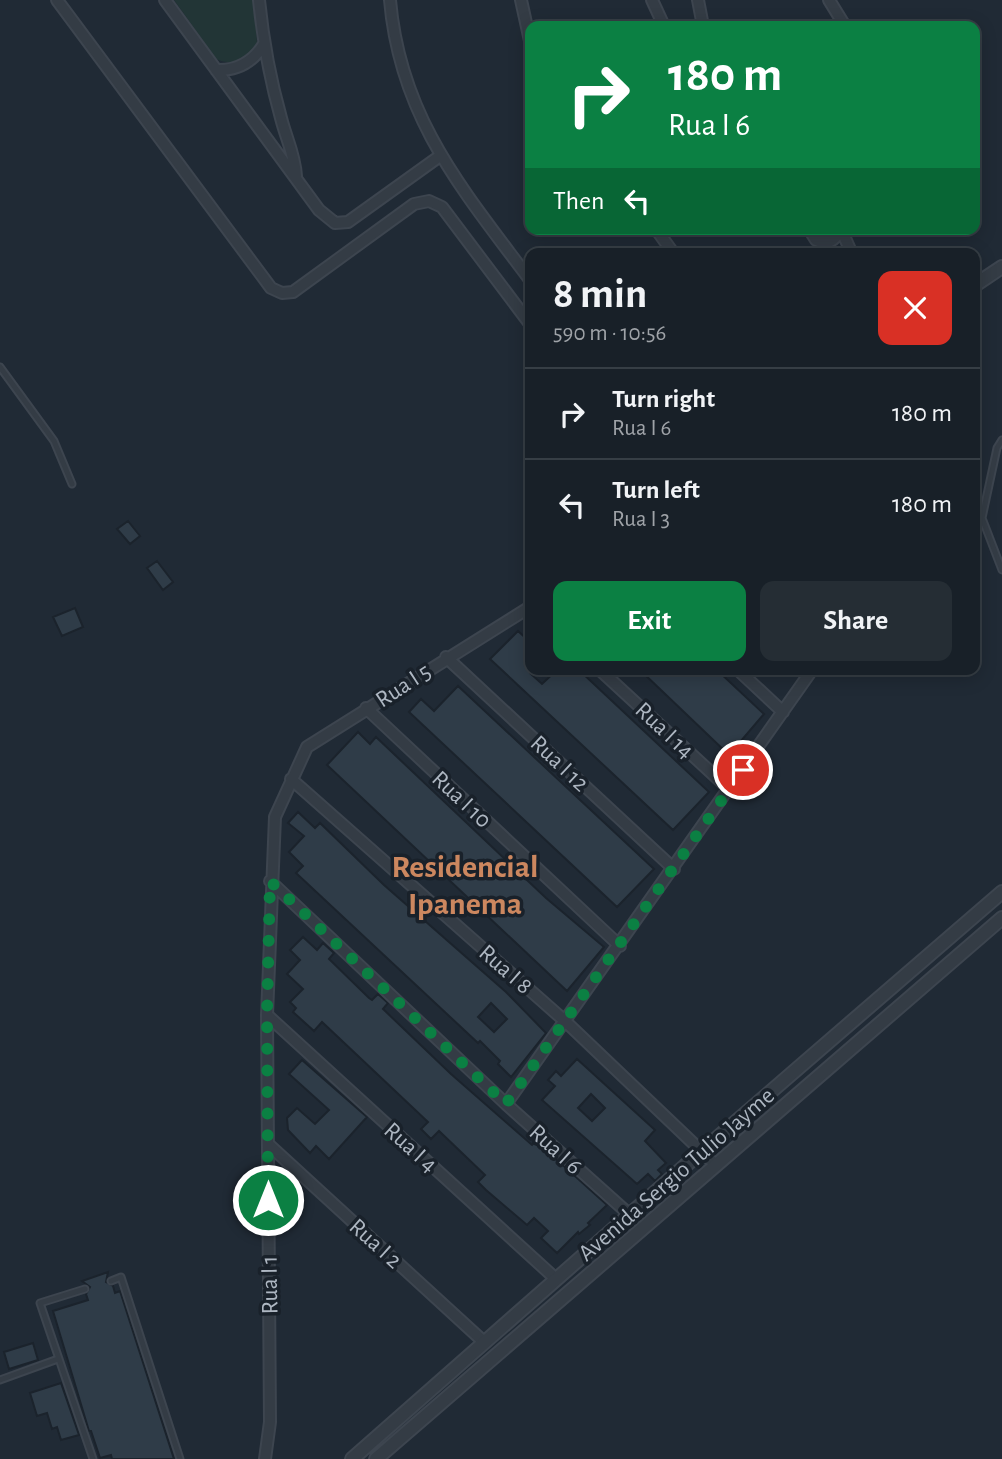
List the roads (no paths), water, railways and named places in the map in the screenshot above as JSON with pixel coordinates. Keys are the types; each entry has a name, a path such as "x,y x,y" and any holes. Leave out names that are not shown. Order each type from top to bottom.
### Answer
{"street":[{"path":"57,0 271,288 282,293 293,292 414,204 429,201 442,206 525,317"},
{"path":"165,0 319,211 335,223 348,222 440,156"},
{"path":"259,0 264,44 281,121 295,161 297,178"},
{"path":"390,0 406,79 423,123 440,156 525,273"},
{"path":"521,0 526,21"},
{"path":"652,0 662,21"},
{"path":"698,0 702,21"},
{"path":"829,0 842,21"},
{"path":"216,70 241,66 254,57 264,44"},
{"path":"811,235 826,248"},
{"path":"821,242 831,241 836,235"},
{"path":"980,282 1002,267"},
{"name":"Rua I 5","path":"291,779 307,747 446,657 525,610"},
{"name":"Rua I 12","path":"446,657 674,869"},
{"name":"Rua I 14","path":"605,675 729,789"},
{"path":"743,675 783,712"},
{"path":"506,1104 620,946 809,675"},
{"name":"Rua I 10","path":"366,708 620,946"},
{"name":"Rua I 1","path":"265,1459 270,1422 267,1015 270,881 275,817 291,779"},
{"name":"Rua I 8","path":"291,779 566,1022 716,1165"},
{"name":"Rua I 6","path":"270,881 506,1104 629,1215"},
{"name":"Avenida Sergio Tulio Jayme","path":"352,1459 1002,892"},
{"name":"Avenida Sergio Tulio Jayme","path":"376,1459 1002,918"},
{"name":"Rua I 4","path":"267,1015 556,1279"},
{"name":"Rua I 2","path":"268,1144 484,1342"}],"lane":[{"path":"0,367 54,441 72,484"},
{"path":"1002,440 997,448 989,479 982,518 1002,570"},
{"path":"111,1281 121,1277 180,1459"},
{"path":"85,1289 40,1303 93,1459"},
{"path":"0,1380 58,1359"}],"district":[{"name":"Residencial Ipanema","path":"465,884"}]}
